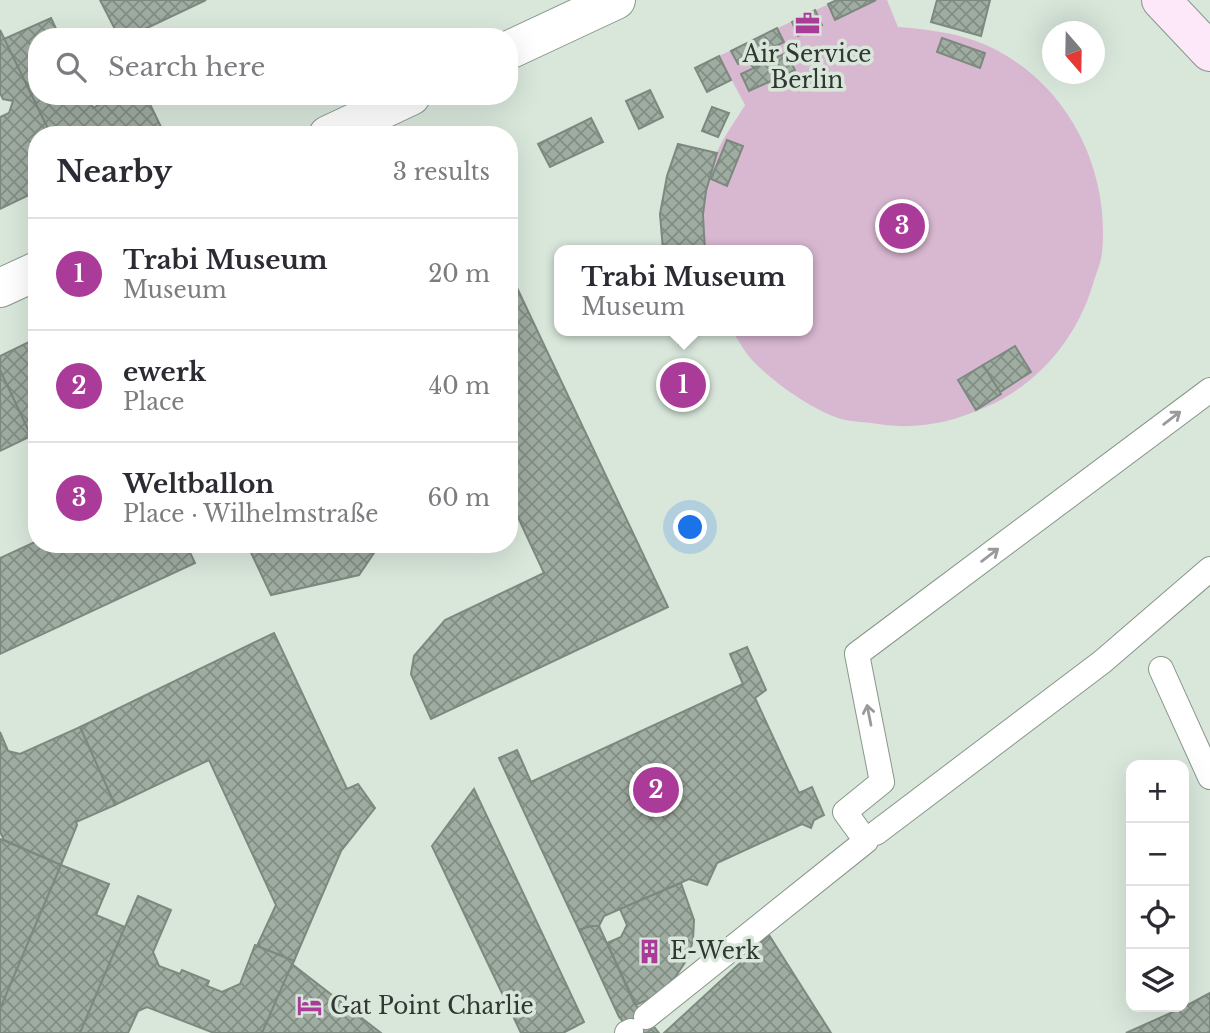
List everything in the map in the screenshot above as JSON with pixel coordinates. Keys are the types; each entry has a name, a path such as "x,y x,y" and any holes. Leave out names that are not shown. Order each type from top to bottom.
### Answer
{"main road":[{"path":"1161,0 1210,52"}],"street":[{"path":"518,46 616,0"},
{"path":"347,126 392,105"},
{"path":"0,288 28,275"}],"lane":[{"path":"635,1027 866,841 845,812 882,782 857,654 1210,390"},
{"path":"876,833 1102,662 1210,569"},
{"path":"1161,669 1210,777"}],"shaded area":[{"path":"837,0 887,0 898,27 957,35 976,41 1006,56 1033,75 1056,99 1075,126 1089,155 1103,220 1101,257 1086,304 1066,341 1039,372 1005,397 959,417 920,425 892,426 846,420 830,415 783,387 762,370 735,336 813,336 813,245 705,245 704,213 712,164 745,105 719,56"}],"building":[{"path":"100,0 206,0 147,28 114,28"},
{"path":"837,0 876,0 835,20 828,4"},
{"path":"937,0 990,0 981,36 931,22"},
{"path":"815,10 822,25 798,36 792,22"},
{"path":"51,18 56,28 29,28"},
{"path":"28,28 28,88 4,39"},
{"path":"777,28 784,42 738,64 731,51"},
{"path":"0,30 28,88 28,105 36,105 47,126 28,126 28,195 0,209 0,117 9,113 13,101 3,99 0,93"},
{"path":"942,38 985,53 980,68 937,52"},
{"path":"770,49 775,58 753,68 749,59"},
{"path":"786,53 795,70 749,91 741,74"},
{"path":"719,56 731,80 707,92 695,68"},
{"path":"650,90 663,117 639,129 626,101"},
{"path":"36,105 92,105 93,108 99,105 150,105 161,126 47,126"},
{"path":"712,107 729,113 718,137 702,131"},
{"path":"591,118 603,142 550,167 538,144"},
{"path":"727,140 743,146 727,186 711,179"},
{"path":"678,144 717,153 706,191 703,215 705,245 663,245 660,214 667,176"},
{"path":"518,290 668,607 431,719 411,674 414,656 445,620 544,573 518,517"},
{"path":"676,336 690,336 691,339 679,344"},
{"path":"28,342 28,430 0,370 0,356"},
{"path":"1015,346 1031,372 1000,392 983,365"},
{"path":"983,365 1001,394 976,410 958,380"},
{"path":"0,370 28,430 28,437 0,451"},
{"path":"28,545 28,553 190,553 195,563 0,654 0,558"},
{"path":"251,553 374,553 359,575 271,595"},
{"path":"274,633 347,789 358,784 375,808 341,851 294,961 257,946 276,905 209,760 115,805 80,727"},
{"path":"747,647 766,690 755,698 799,793 812,787 824,815 814,820 811,828 802,824 717,863 707,885 689,879 604,916 599,926 579,930 499,758 517,750 531,782 743,684 730,654"},
{"path":"80,727 115,805 76,822 61,865 4,840 0,832 0,732 8,751 20,754"},
{"path":"474,789 584,1022 563,1033 521,1033 432,846"},
{"path":"0,839 61,865 0,1009"},
{"path":"61,865 109,884 96,915 125,927 80,1033 0,1033 0,1009"},
{"name":"E-Werk","path":"681,883 694,920 693,940 688,958 669,986 658,995 636,1005 607,943 621,937 627,925 620,909"},
{"path":"138,896 171,910 153,952 159,966 180,974 182,970 209,981 207,986 222,992 240,984 255,945 294,961 262,1033 214,1033 147,1007 138,1011 128,1033 80,1033"},
{"path":"599,926 634,1003 659,1033 633,1033 619,1017 579,930"},
{"path":"769,935 831,1033 664,1033 739,964"},
{"name":"Gat Point Charlie","path":"292,964 310,978 381,1033 262,1033"},
{"path":"1210,993 1210,1033 1126,1033 1173,1012 1189,1012 1189,1004"}],"place":[{"name":"Air Service Berlin","path":"807,24"},
{"name":"Weltballon","path":"902,226"},
{"name":"Trabi Museum","path":"683,385"},
{"name":"ewerk","path":"656,790"},
{"name":"E-Werk","path":"650,951"},
{"name":"Gat Point Charlie","path":"310,1006"}]}
